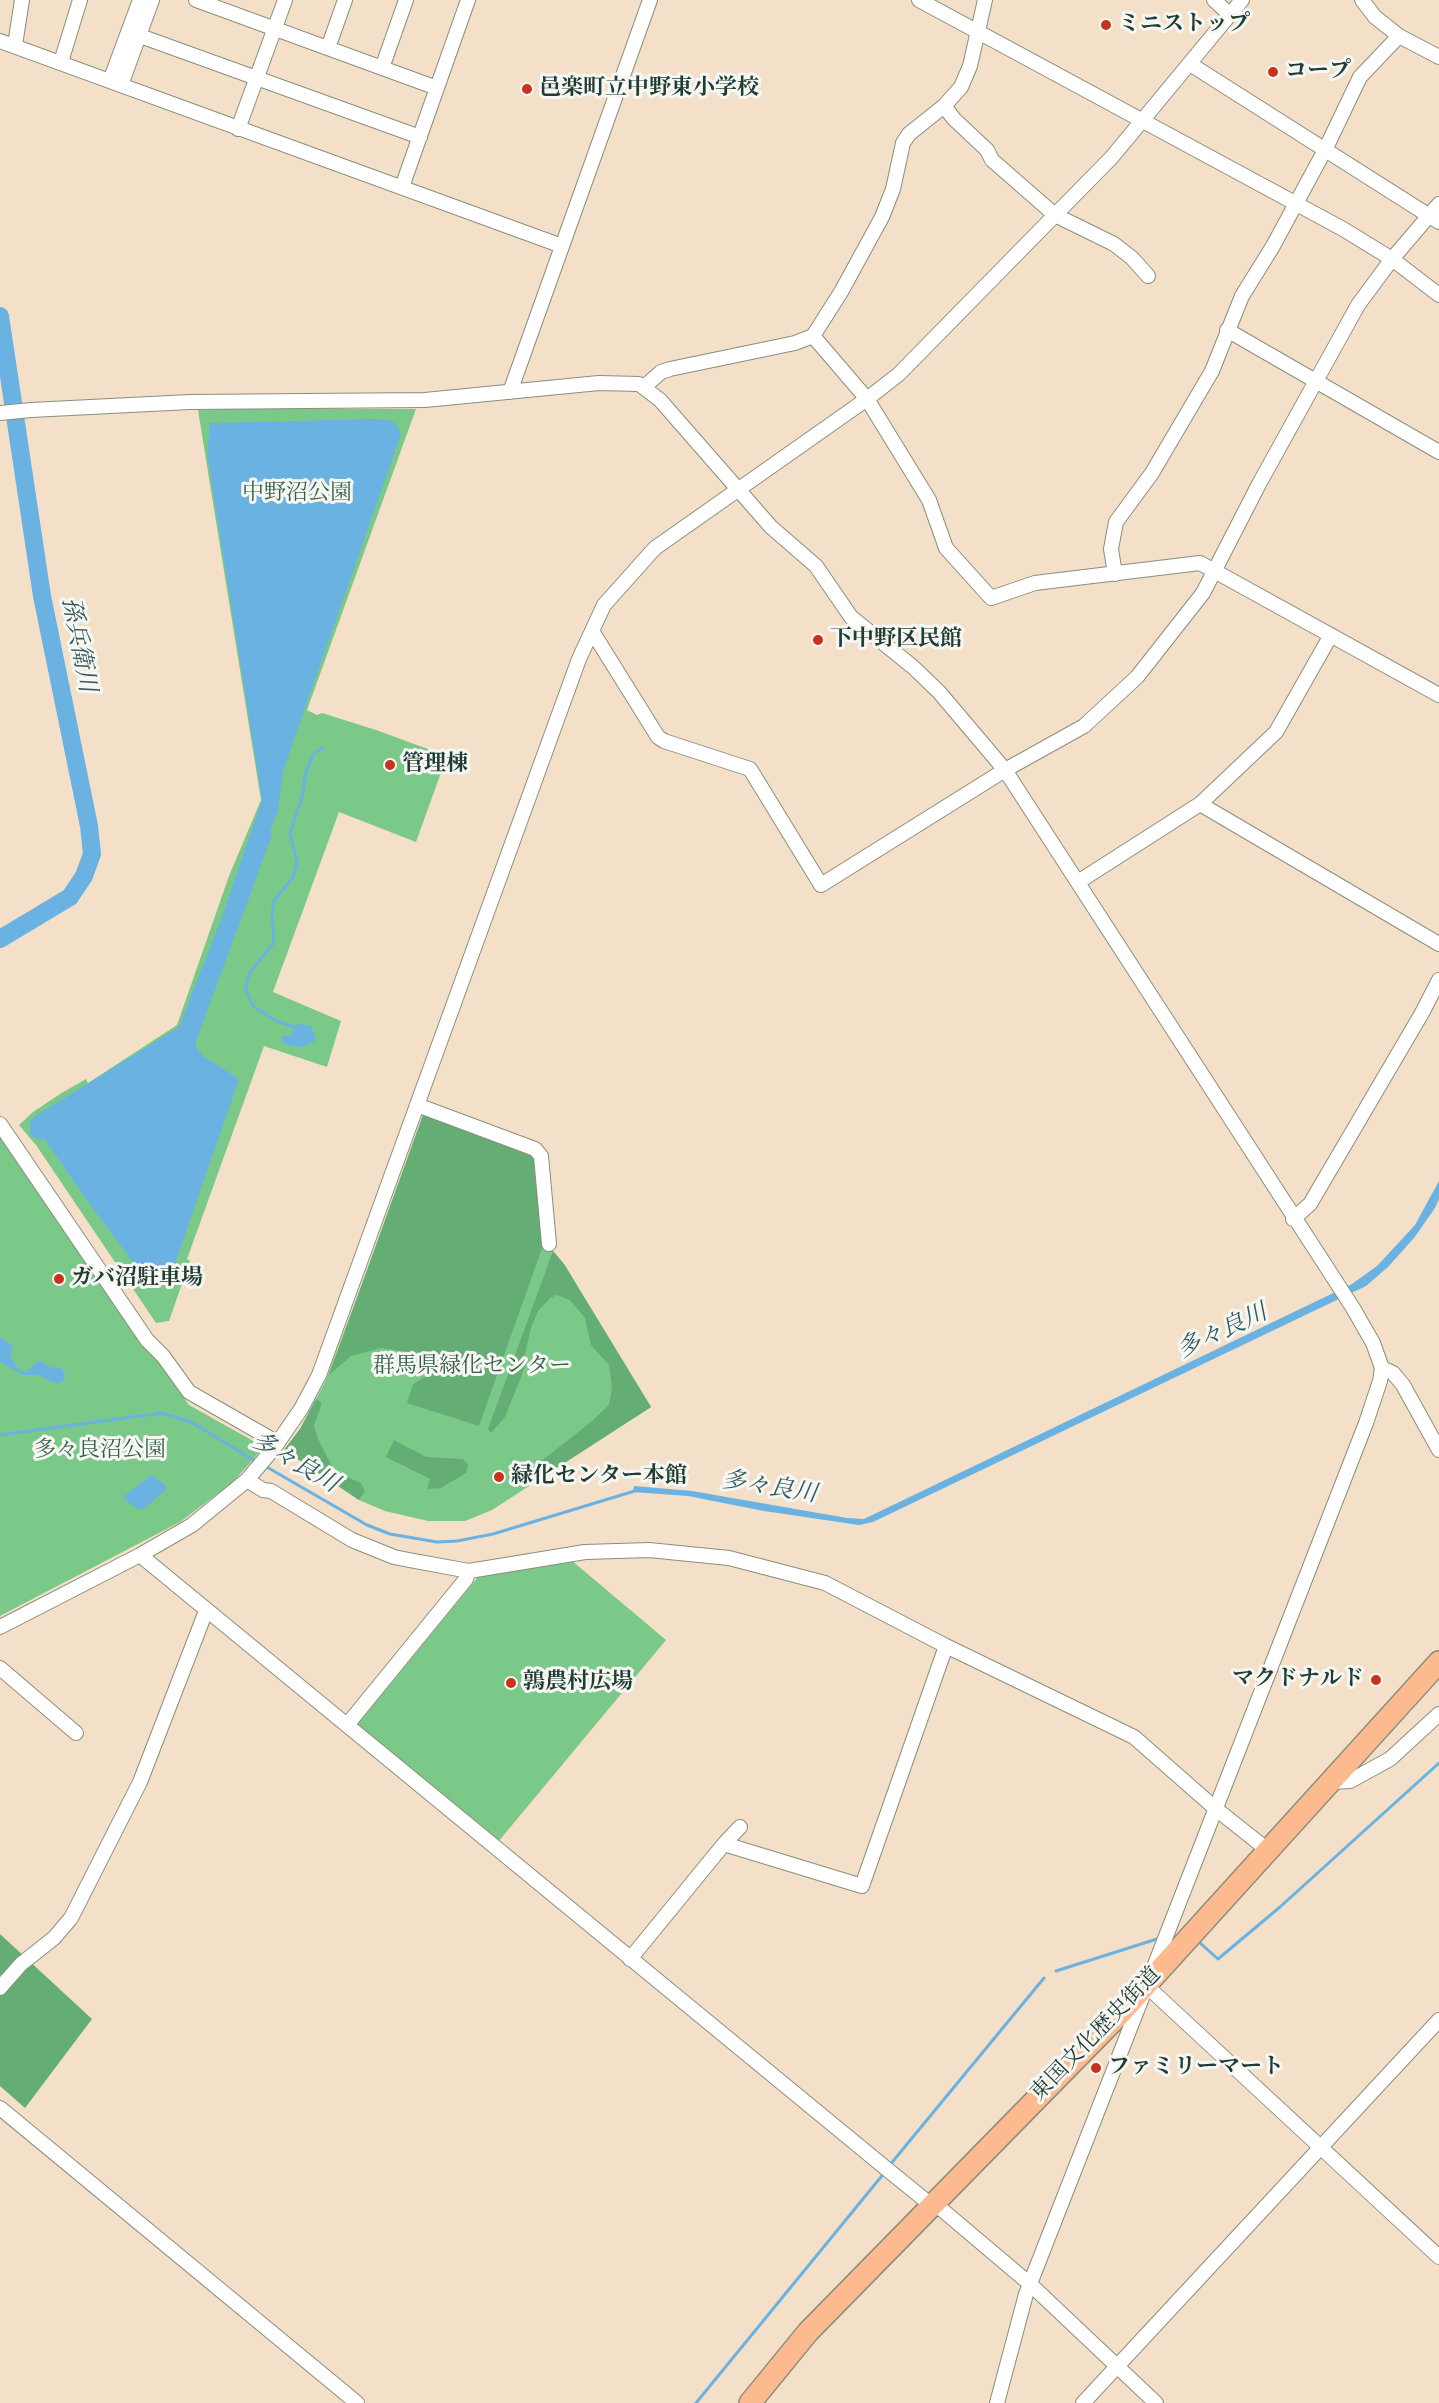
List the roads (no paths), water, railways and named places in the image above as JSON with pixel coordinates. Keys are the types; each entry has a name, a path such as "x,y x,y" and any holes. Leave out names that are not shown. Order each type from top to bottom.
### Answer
{"highway":[{"name":"東国文化歴史街道","path":"750,2403 808,2332 1148,1983 1439,1662"}],"street":[{"path":"22,0 7,43 562,246"},
{"path":"61,62 80,0"},
{"path":"134,34 140,0"},
{"path":"116,83 134,34 152,0"},
{"path":"196,0 437,88"},
{"path":"238,129 285,0"},
{"path":"328,48 345,0"},
{"path":"382,68 406,0"},
{"path":"402,188 468,0"},
{"path":"510,392 650,0"},
{"path":"919,0 1296,203 1392,259 1439,295"},
{"path":"644,387 661,372 670,369 795,343 813,336 841,292 882,217 893,189 903,143 909,134 944,106 961,87 970,66 985,0"},
{"path":"1214,0 1230,15"},
{"path":"0,1627 140,1556 192,1525 249,1478 301,1409 319,1375 558,716 591,631 604,605 655,548 899,374 1084,187 1144,121 1242,0"},
{"path":"1362,0 1375,17 1399,36 1439,57"},
{"path":"134,34 420,138"},
{"path":"1115,574 1111,549 1116,522 1152,473 1212,371 1242,296 1273,246 1326,148 1360,76 1399,36"},
{"path":"1190,64 1326,148 1434,219"},
{"path":"944,106 954,119 987,150 992,160 1055,215 1114,244 1132,258 1148,276"},
{"path":"591,631 658,737 664,741 750,769 821,885 1005,770 1084,726 1137,677 1203,593 1358,305 1392,259 1434,219 1439,204"},
{"path":"1227,330 1439,452"},
{"path":"813,336 867,399 929,500 946,548 991,598 1035,583 1200,563 1215,569 1439,695"},
{"path":"0,413 190,402 425,400 599,383 630,383 644,387 660,400 771,527 820,571 851,618 939,692 1005,770 1193,1059 1373,1343 1382,1368 1366,1424 1030,2284 997,2403"},
{"path":"1078,882 1200,804 1276,732 1331,635"},
{"path":"1200,804 1439,944"},
{"path":"1293,1219 1310,1204 1439,980"},
{"path":"417,1105 535,1149 541,1156 549,1244"},
{"path":"0,1124 153,1347 163,1356 194,1396 274,1447"},
{"path":"1382,1368 1393,1373 1403,1385 1439,1450"},
{"path":"249,1478 263,1490 271,1491 352,1540 394,1557 469,1571 585,1552 649,1550 729,1558 825,1583 946,1646 1134,1737 1216,1809 1269,1851"},
{"path":"140,1556 1030,2284 1156,2403"},
{"path":"347,1725 466,1579 469,1571"},
{"path":"0,1988 21,1964 54,1938 71,1918 140,1782 206,1611"},
{"path":"724,1844 862,1886 946,1646"},
{"path":"0,1668 76,1733"},
{"path":"1331,1782 1350,1781 1390,1759 1439,1714"},
{"path":"630,1959 740,1827"},
{"path":"1148,1983 1151,1990 1439,2257"},
{"path":"1083,2403 1439,2020"},
{"path":"0,2108 357,2403"}],"water":[{"name":"中野沼公園","path":"389,420 395,423 401,434 283,771 278,810 270,831 272,835 196,1041 196,1047 203,1056 239,1079 170,1278 158,1287 146,1279 45,1140 36,1139 30,1133 30,1121 179,1027 222,917 262,800 207,453 210,423"},
{"path":"300,1024 311,1026 316,1038 314,1042 299,1047 285,1044 281,1040 282,1036 289,1036 293,1032 292,1026"},
{"path":"1439,1181 1439,1199 1435,1208 1414,1238 1388,1267 1366,1286 873,1522 859,1525 764,1511 688,1496 633,1492 634,1486 692,1491 864,1519 1352,1284 1377,1266 1415,1225"},
{"path":"0,1337 13,1346 10,1355 16,1366 25,1373 41,1361 50,1367 60,1368 65,1373 64,1380 58,1384 37,1375 23,1375 0,1362"},
{"path":"152,1475 166,1486 166,1490 143,1509 138,1509 124,1499 124,1496"}],"waterway":[{"name":"孫兵衛川","path":"0,316 42,596 89,826 92,854 84,876 70,897 0,939"},
{"path":"292,1026 276,1021 253,1006 246,990 247,981 250,972 272,945 274,901 293,877 297,863 290,833 303,794 305,774 314,753 323,748"},
{"name":"多々良川","path":"0,1435 162,1413 191,1422 257,1462"},
{"name":"多々良川","path":"265,1466 367,1525 390,1534 437,1542 457,1541 493,1534 638,1490"},
{"path":"1199,1942 1218,1959 1280,1907 1439,1763"},
{"path":"1056,1971 1157,1939"},
{"path":"889,2166 1044,1978"},
{"path":"696,2403 885,2172"}],"place":[{"name":"ミニストップ","path":"1106,25"},
{"name":"コープ","path":"1273,72"},
{"name":"邑楽町立中野東小学校","path":"527,89"},
{"name":"下中野区民館","path":"818,640"},
{"name":"管理棟","path":"390,765"},
{"name":"ガバ沼駐車場","path":"59,1279"},
{"name":"緑化センター本館","path":"499,1477"},
{"name":"マクドナルド","path":"1376,1680"},
{"name":"鶉農村広場","path":"511,1683"},
{"name":"ファミリーマート","path":"1096,2068"}],"park label":[{"name":"群馬県緑化センター","path":"472,1367"},
{"name":"多々良沼公園","path":"100,1451"}]}
